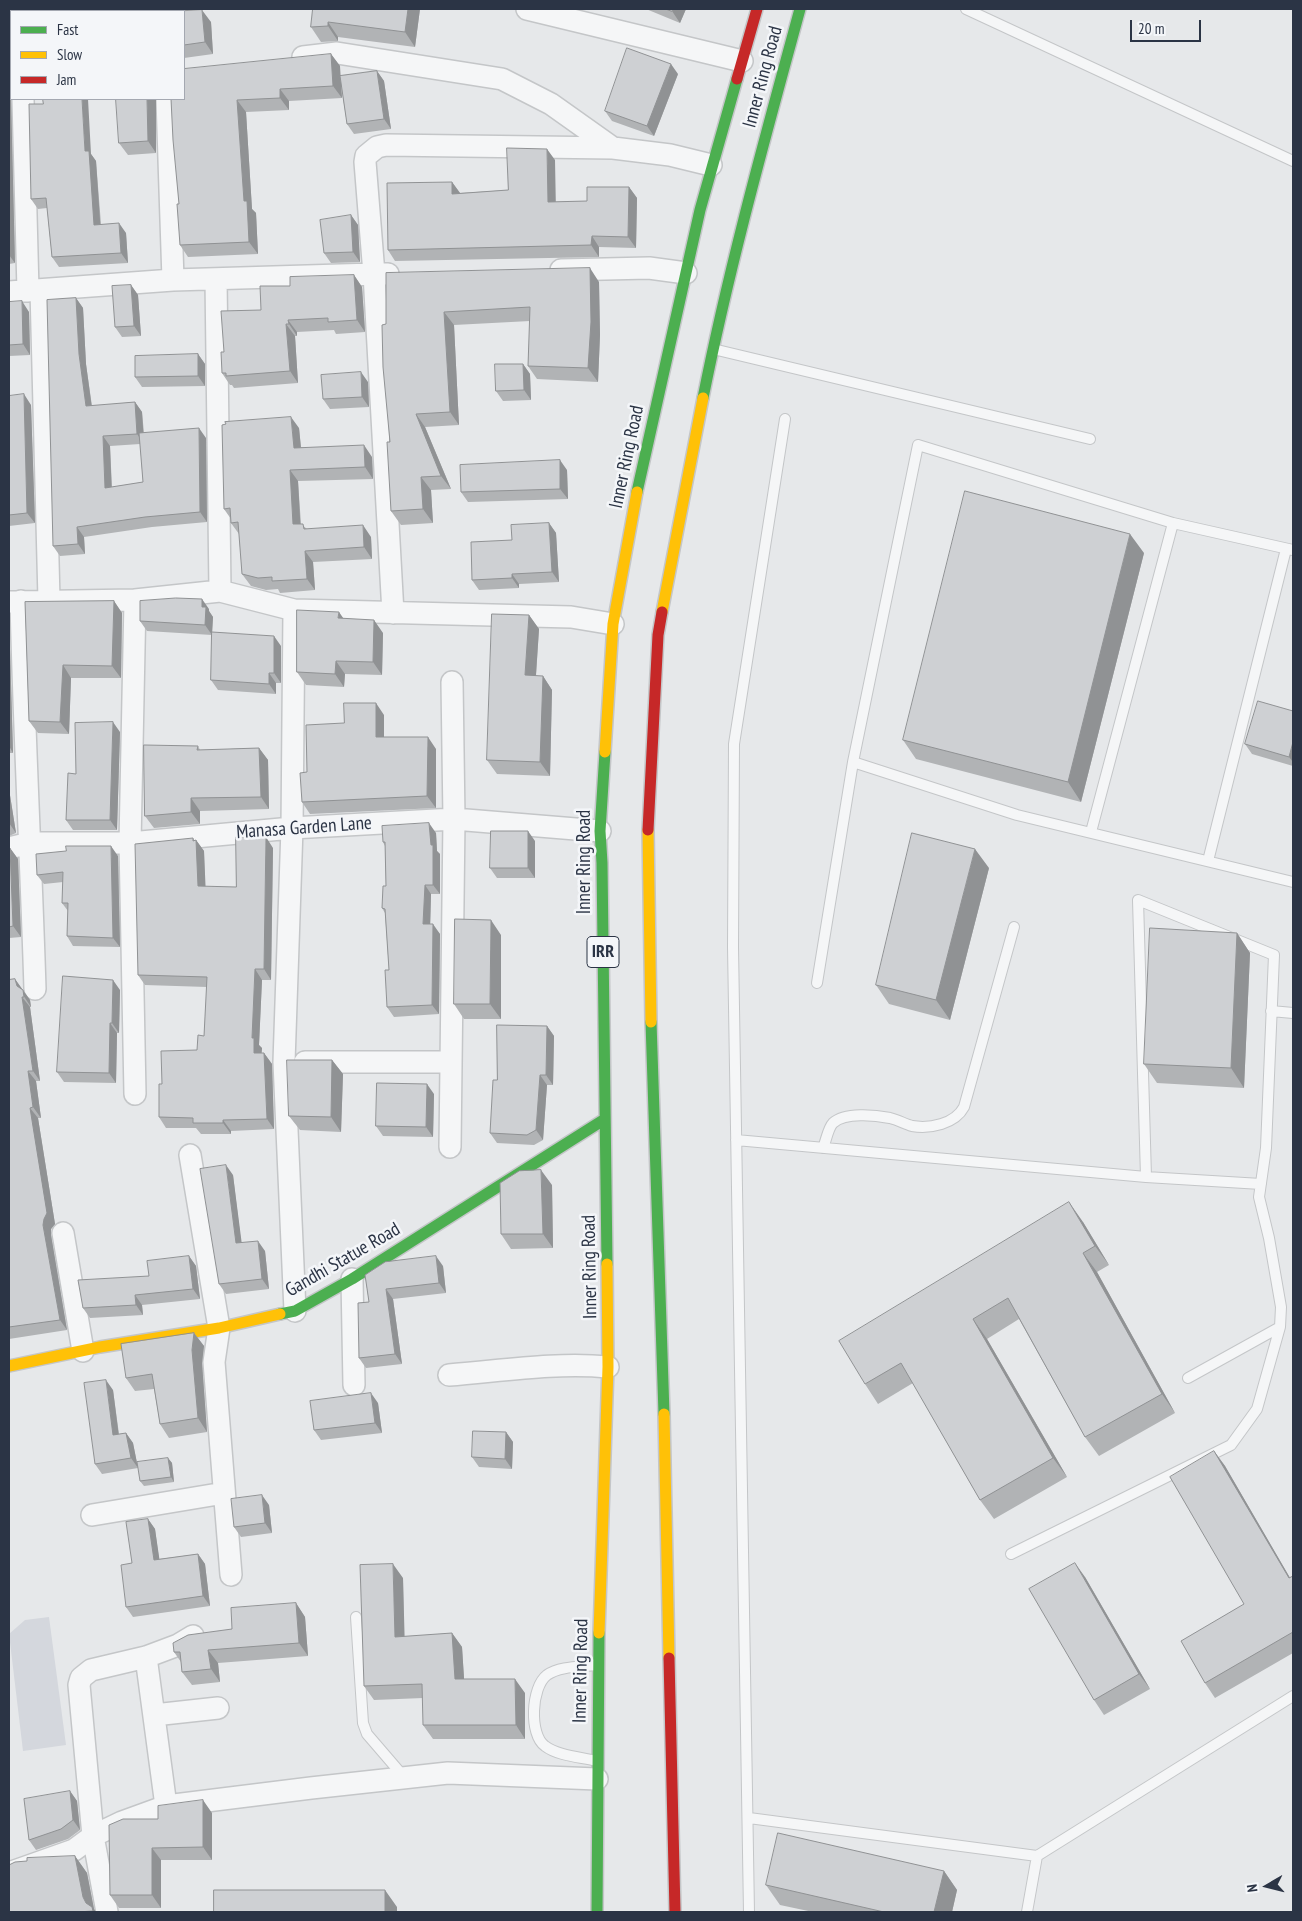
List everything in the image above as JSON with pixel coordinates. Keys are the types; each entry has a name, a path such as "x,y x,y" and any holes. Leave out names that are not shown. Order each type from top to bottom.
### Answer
{"main road":[{"name":"Inner Ring Road","path":"597,1912 598,1665 608,1367 606,1119 600,831 613,624 632,519 711,166 757,9"},
{"name":"Inner Ring Road","path":"675,1912 664,1423 652,1085 648,834 658,635 712,348 756,170 800,9"},
{"name":"Gandhi Statue Road","path":"9,1366 82,1351 219,1328 295,1311 352,1279 606,1119"}],"street":[{"path":"526,9 552,12 742,61"},
{"path":"282,59 337,53 502,79 551,104 613,148"},
{"path":"23,100 26,291 49,600"},
{"path":"167,100 173,280"},
{"path":"392,613 374,274 364,162 366,156 377,147 386,145 613,148 670,155 711,166"},
{"path":"541,270 649,268 686,273"},
{"path":"26,291 173,280 403,274"},
{"path":"216,279 220,591"},
{"path":"34,989 30,843 15,601 135,600 220,591 294,610 571,618 613,624"},
{"path":"135,600 130,843 135,1094"},
{"path":"294,610 292,828 284,1062 295,1311"},
{"path":"450,1147 454,819 452,682"},
{"name":"Manasa Garden Lane","path":"9,848 30,843 130,843 292,828 454,819 600,831"},
{"path":"284,1062 450,1062"},
{"path":"190,1154 219,1328 214,1362 231,1575"},
{"path":"63,1233 82,1351"},
{"path":"352,1279 354,1385"},
{"path":"449,1375 591,1365 608,1367"},
{"path":"92,1515 224,1493"},
{"path":"108,1912 93,1836 79,1685 81,1678 91,1670 146,1657 178,1645 193,1636"},
{"path":"146,1657 166,1806"},
{"path":"154,1715 218,1708"},
{"path":"9,1873 74,1850 93,1836 122,1822 166,1806 448,1773 597,1770"}],"lane":[{"path":"966,9 1293,161"},
{"path":"712,348 1090,439"},
{"path":"749,1912 733,947 734,744 785,419"},
{"path":"817,983 852,762 918,445 1173,523 1290,550 1208,861"},
{"path":"1091,832 1173,523"},
{"path":"852,762 1017,815 1293,882"},
{"path":"1011,1554 1231,1445 1258,1409 1280,1326 1281,1307 1269,1238 1259,1197 1266,1148 1274,955 1138,900 1146,1177"},
{"path":"824,1148 832,1124 852,1115 890,1118 913,1126 934,1125 950,1121 960,1114 964,1108 1014,927"},
{"path":"1271,1011 1293,1013"},
{"path":"736,1140 1146,1177 1261,1184"},
{"path":"1188,1378 1280,1326"},
{"path":"356,1617 363,1723 367,1734 405,1778"},
{"path":"597,1770 546,1747 538,1740 534,1722 538,1686 547,1676 561,1670 598,1665"},
{"path":"748,1818 1037,1856 1293,1696"},
{"path":"1026,1912 1037,1856"}],"shaded area":[{"path":"49,1617 66,1745 23,1751 9,1634 25,1620"}],"building":[{"path":"49,9 77,9 77,10"},
{"path":"313,9 408,9 405,32 328,22 328,26 311,27"},
{"path":"202,10 205,42 185,45 185,11"},
{"path":"627,48 671,64 647,126 605,111"},
{"path":"331,54 333,86 280,89 280,98 237,100 244,201 247,201 249,242 180,245 177,204 179,204 171,100 185,100 185,69"},
{"path":"377,71 384,119 347,124 340,76"},
{"path":"43,100 82,100 85,151 89,151 94,225 119,223 121,253 52,257 46,198 31,199 29,104 43,104"},
{"path":"116,100 147,100 148,141 119,143"},
{"path":"507,148 547,149 548,202 587,201 587,187 629,187 628,237 592,236 591,245 388,250 387,183 452,182 452,194 508,190"},
{"path":"351,215 353,252 324,253 320,220"},
{"path":"590,268 591,322 588,368 528,366 530,307 444,312 450,412 416,414 441,476 421,477 423,509 391,511 387,442 390,442 383,367 382,325 386,324 386,273"},
{"path":"354,275 357,320 328,322 328,318 288,320 289,324 286,324 290,371 226,376 226,373 222,373 221,352 224,352 221,311 261,310 260,286 290,286 290,277"},
{"path":"131,285 134,326 115,327 112,286"},
{"path":"76,298 79,354 86,406 135,402 137,434 103,436 105,488 143,482 139,433 199,428 200,512 145,517 77,527 78,544 53,546 47,300"},
{"path":"22,301 23,344 9,345 9,302"},
{"path":"198,354 198,376 135,377 135,356"},
{"path":"495,364 523,364 524,390 496,391"},
{"path":"361,372 362,397 323,399 321,375"},
{"path":"24,394 27,513 9,515 9,396"},
{"path":"291,417 294,448 364,445 365,467 290,470 293,524 303,524 304,529 363,525 364,547 305,551 307,579 272,581 272,577 258,578 242,574 238,522 231,523 230,508 224,509 222,425 226,424 225,422"},
{"path":"560,460 560,489 461,492 460,465"},
{"path":"965,491 1130,534 1068,782 903,740"},
{"path":"549,523 552,572 512,574 512,578 472,580 471,542 512,540 511,525"},
{"path":"176,598 202,599 202,607 206,607 205,625 140,621 140,601"},
{"path":"114,601 112,666 63,665 60,722 29,721 25,602"},
{"path":"297,610 339,612 338,618 374,620 373,662 336,661 335,674 297,672"},
{"path":"492,614 529,615 525,675 543,676 540,762 487,760"},
{"path":"212,632 274,636 274,673 269,673 269,684 211,680"},
{"path":"1258,701 1293,711 1293,742 1289,757 1245,744"},
{"path":"344,703 376,703 376,737 428,737 427,796 302,802 300,773 307,772 306,725 344,723"},
{"path":"113,722 110,820 66,820 68,773 76,774 75,723"},
{"path":"144,745 198,746 197,750 259,748 261,797 191,798 191,812 145,816"},
{"path":"429,823 431,845 433,845 433,885 425,885 423,924 433,924 432,1005 387,1007 385,970 389,970 385,909 382,908 383,886 386,886 385,842 383,842 382,826"},
{"path":"491,831 528,831 528,868 490,868"},
{"path":"912,833 975,849 936,1000 876,985"},
{"path":"236,837 266,837 264,969 255,969 252,1038 254,1038 254,1053 264,1053 267,1119 223,1120 223,1123 193,1123 193,1118 159,1117 159,1084 162,1084 161,1051 197,1050 198,1035 204,1036 207,977 138,975 135,844 193,838 193,841 196,840 198,886 236,887"},
{"path":"66,846 111,846 113,938 67,936 68,903 62,903 63,872 37,875 36,854 66,851"},
{"path":"9,848 13,926 9,927"},
{"path":"455,919 491,920 490,1004 454,1004"},
{"path":"1150,928 1237,933 1231,1068 1144,1064"},
{"path":"63,976 113,980 109,1073 57,1072"},
{"path":"15,979 17,986 23,990 24,997 22,997 33,1071 28,1071 33,1107 30,1108 47,1213 43,1225 60,1320 9,1327 9,980"},
{"path":"497,1025 547,1026 546,1075 540,1075 536,1130 527,1135 490,1133 493,1080 497,1080"},
{"path":"287,1060 332,1060 331,1117 289,1116"},
{"path":"377,1083 427,1084 426,1127 376,1126"},
{"path":"226,1165 236,1243 258,1241 262,1279 219,1284 200,1169"},
{"path":"541,1170 543,1234 501,1234 500,1183 519,1171"},
{"path":"1069,1202 1095,1246 1083,1253 1162,1394 1085,1437 1008,1298 973,1319 1053,1458 980,1500 901,1363 865,1384 839,1341"},
{"path":"189,1256 193,1289 135,1295 136,1305 83,1308 78,1280 149,1276 147,1261"},
{"path":"436,1256 439,1283 386,1289 395,1354 359,1358 358,1303 369,1302 365,1275 385,1262"},
{"path":"194,1333 192,1350 198,1418 160,1424 152,1374 126,1378 121,1344"},
{"path":"106,1380 113,1435 126,1433 131,1458 95,1464 84,1383"},
{"path":"371,1393 375,1423 314,1430 310,1401"},
{"path":"473,1431 506,1432 505,1459 472,1457"},
{"path":"1214,1451 1289,1578 1293,1576 1293,1632 1205,1683 1181,1641 1244,1604 1170,1477"},
{"path":"168,1458 171,1477 140,1481 137,1462"},
{"path":"262,1495 265,1523 234,1527 231,1499"},
{"path":"148,1519 154,1560 198,1554 203,1596 126,1607 121,1565 132,1563 126,1522"},
{"path":"1075,1563 1139,1674 1094,1700 1029,1589"},
{"path":"393,1564 395,1637 452,1633 455,1679 515,1679 516,1725 423,1725 422,1684 364,1686 360,1565"},
{"path":"296,1603 299,1643 208,1650 211,1669 182,1672 180,1652 174,1652 173,1643 188,1635 232,1629 231,1608"},
{"path":"70,1791 73,1820 61,1829 29,1840 24,1799"},
{"path":"203,1800 203,1847 152,1848 152,1895 110,1895 109,1825 123,1819 158,1819 158,1806"},
{"path":"778,1833 944,1871 934,1912 884,1912 766,1885"},
{"path":"75,1856 83,1897 86,1903 92,1907 93,1911 9,1912 9,1865 15,1862 27,1861 27,1858"},
{"path":"214,1890 385,1890 385,1912 214,1912"}],"traffic: fast":[{"path":"703,398 736,251 800,9"},
{"path":"637,492 700,210 737,79"},
{"path":"605,752 600,831 607,1264"},
{"path":"651,1022 664,1414"},
{"path":"280,1314 295,1311 352,1279 605,1119"},
{"path":"597,1912 599,1633"}],"traffic: slow":[{"path":"662,612 703,398"},
{"path":"605,752 613,624 637,492"},
{"path":"648,830 651,1022"},
{"path":"599,1633 608,1367 607,1264"},
{"path":"9,1366 100,1347 219,1328 280,1314"},
{"path":"664,1414 669,1658"}],"traffic: jam":[{"path":"737,79 757,9"},
{"path":"648,830 658,635 662,612"},
{"path":"669,1658 675,1912"}]}
